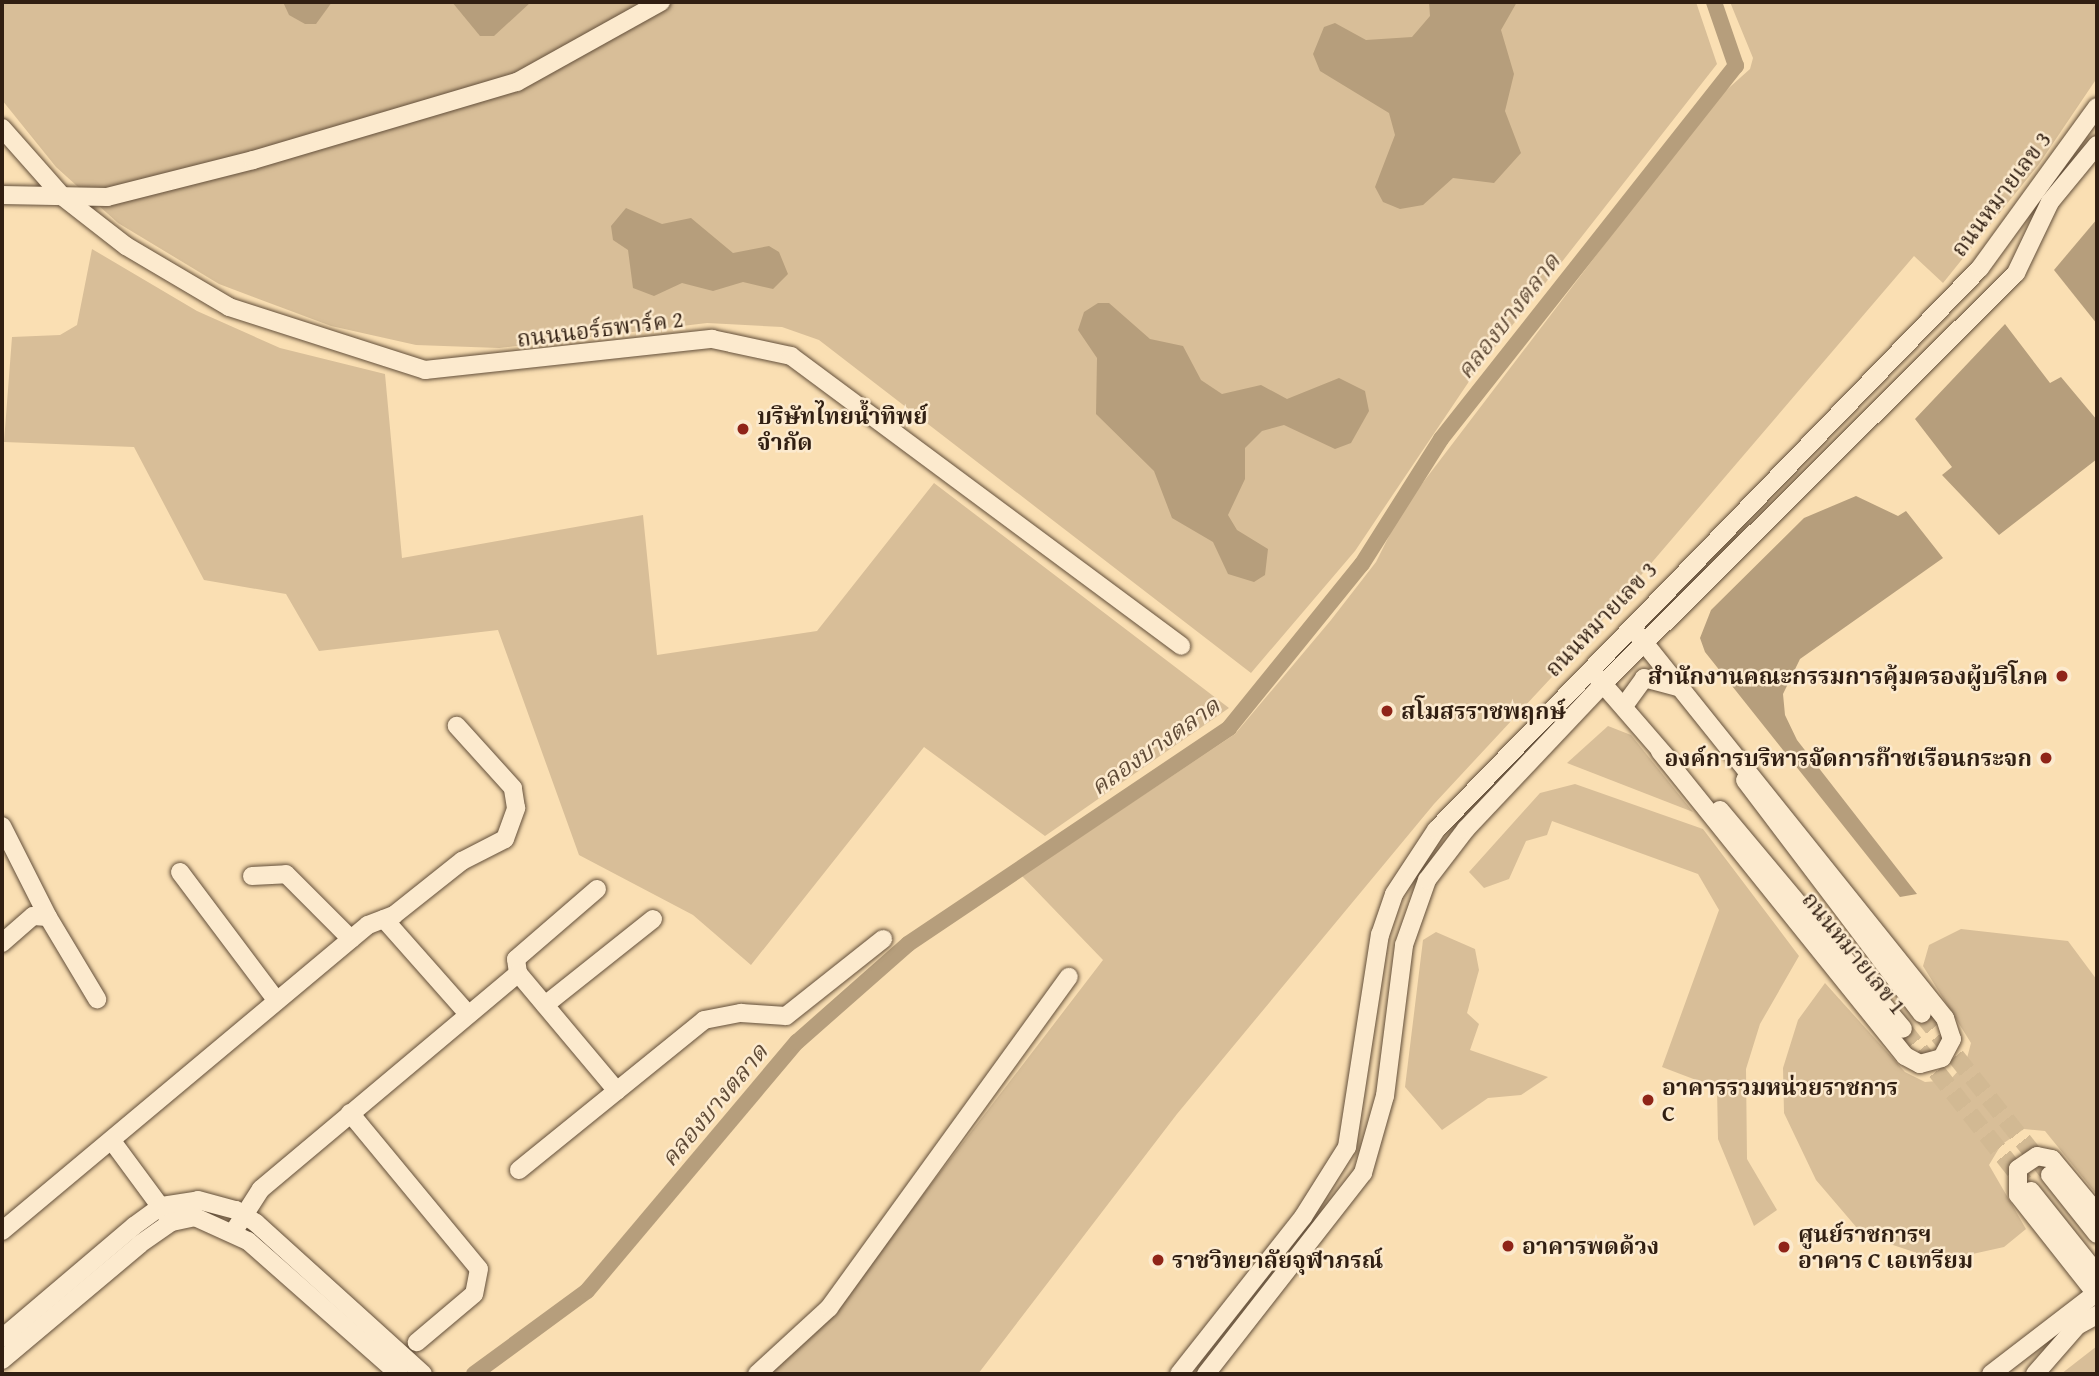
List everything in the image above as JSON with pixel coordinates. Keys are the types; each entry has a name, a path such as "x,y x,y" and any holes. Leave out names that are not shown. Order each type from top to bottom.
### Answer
{"street":[{"path":"2,195 107,197 253,160 517,82 661,2"},
{"name":"ถนนหมายเลข 3","path":"1179,1374 1303,1217 1347,1146 1380,934 1396,890 1436,830 1588,666 1980,268 2097,107"},
{"name":"ถนนนอร์ธพาร์ค 2","path":"2,128 63,197 126,246 229,307 425,370 712,339 781,352 1181,646"},
{"name":"ถนนหมายเลข 3","path":"1206,1374 1363,1173 1385,1096 1404,945 1427,880 1466,829 1603,684 2016,273 2050,202 2097,145"},
{"name":"ถนนหมายเลข 1","path":"1588,666 1624,706 1905,1056 1936,1062 1951,1046 1952,1031 1858,904 1629,625"},
{"path":"1624,706 1650,676 1684,691"},
{"name":"ถนนหมายเลข 1","path":"1703,715 1764,811 1923,1014"},
{"path":"2,1231 351,939 384,919 462,861 496,846 512,825 513,788 457,726"},
{"name":"ถนนหมายเลข 1","path":"1660,751 1741,831 1903,1030"},
{"path":"2,826 48,917 97,999"},
{"path":"180,872 276,1000"},
{"path":"252,876 286,874 351,939"},
{"path":"597,889 516,959 518,973 617,1091"},
{"path":"2,943 33,916 48,917"},
{"path":"384,919 468,1014"},
{"path":"545,1005 653,919"},
{"path":"519,1170 704,1020 796,1011 883,939"},
{"path":"234,1231 261,1189 518,973"},
{"path":"757,1374 830,1308 1069,976"},
{"path":"350,1113 480,1269 474,1294 417,1342"},
{"path":"112,1141 167,1214 194,1217 234,1231 390,1356 423,1374"},
{"path":"1991,1374 2096,1294 2015,1188 2015,1175 2029,1159 2057,1163 2097,1213"},
{"path":"2050,1175 2097,1234"},
{"path":"2031,1191 2097,1274"},
{"path":"2,1338 167,1214 198,1200 243,1214 390,1356 399,1374"},
{"path":"2,1360 167,1214"},
{"path":"2041,1370 2068,1335 2097,1315"},
{"path":"2039,1337 2051,1335 2057,1343 2041,1370"}],"shaded area":[{"path":"2,2 1696,2 1717,64 1474,374 1355,551 1251,673 819,340 782,327 707,323 499,348 416,345 331,326 219,284 118,223 56,167 2,100"},
{"path":"283,2 332,2 316,24 305,24 289,15"},
{"path":"452,2 531,2 494,36 480,36"},
{"path":"1429,2 1517,2 1501,30 1514,74 1505,111 1521,153 1494,183 1453,178 1423,205 1400,209 1383,202 1375,187 1395,135 1389,113 1320,71 1313,54 1324,27 1335,23 1366,40 1412,37 1430,16"},
{"name":"สโมสรราชพฤกษ์","path":"1730,2 2097,2 2097,78 2039,164 1943,283 1914,256 1577,650 1434,804 1177,1114 978,1374 767,1374 833,1312 1103,960 1022,876 1235,734 1331,620 1376,562 1402,510 1713,102 1750,69 1753,58"},
{"path":"626,208 662,224 691,218 733,253 769,246 779,252 788,274 773,289 743,282 713,291 682,283 654,296 633,288 628,250 613,240 611,226"},
{"path":"2097,219 2097,324 2054,270"},
{"path":"92,249 197,311 280,348 385,374 402,558 643,515 657,655 817,631 934,483 1229,708 1045,836 924,747 751,965 693,915 579,855 498,630 319,651 286,594 204,580 134,447 4,442 12,337 60,335 77,325"},
{"path":"1098,303 1109,303 1150,339 1183,346 1201,380 1222,394 1261,385 1287,399 1339,378 1365,391 1369,411 1351,443 1335,449 1284,425 1262,431 1245,448 1245,479 1228,515 1237,530 1268,549 1265,575 1254,582 1228,574 1213,542 1172,518 1154,471 1096,414 1097,358 1078,330 1084,312"},
{"path":"2005,324 2050,383 2061,377 2097,420 2097,459 1999,535 1942,475 1952,467 1915,419"},
{"path":"1856,496 1898,516 1906,511 1943,558 1800,659 1783,694 1785,715 1797,740 1917,894 1900,897 1705,652 1700,638 1711,610 1804,518"},
{"path":"1608,726 1631,735 1693,812 1567,763"},
{"path":"1575,784 1703,829 1799,956 1760,1024 1746,1069 1747,1159 1777,1210 1754,1226 1718,1139 1717,1088 1662,1067 1719,910 1698,874 1552,821 1547,835 1526,841 1509,879 1484,888 1469,872 1540,793"},
{"path":"1961,929 2068,941 2097,980 2097,1195 2045,1131 2024,1129 2001,1145 1989,1165 2026,1229 2004,1247 1959,1257 1923,1255 1863,1235 1816,1180 1784,1113 1783,1068 1798,1020 1825,983 1905,1072 1925,1082 1950,1080 1966,1062 1971,1043 1923,966 1929,945"},
{"path":"1436,932 1475,949 1479,970 1467,1013 1479,1024 1470,1050 1548,1077 1521,1095 1488,1098 1442,1130 1405,1087 1423,940"},
{"path":"2097,1346 2097,1374 2061,1374"}],"waterway":[{"name":"คลองบางตลาด","path":"474,1374 587,1291 797,1042 908,944 1229,728 1362,564 1441,439 1736,66 1714,2"}],"tunnel":[{"path":"1922,1014 2050,1175"},
{"path":"1903,1029 2024,1182"}],"place":[{"name":"บริษัทไทยน้ำทิพย์ จำกัด","path":"743,429"},
{"name":"สำนักงานคณะกรรมการคุ้มครองผู้บริโภค","path":"2062,676"},
{"name":"สโมสรราชพฤกษ์","path":"1387,711"},
{"name":"องค์การบริหารจัดการก๊าซเรือนกระจก","path":"2046,758"},
{"name":"อาคารรวมหน่วยราชการ C","path":"1648,1100"},
{"name":"อาคารพดด้วง","path":"1508,1246"},
{"name":"ศูนย์ราชการฯ อาคาร C เอเทรียม","path":"1784,1247"},
{"name":"ราชวิทยาลัยจุฬาภรณ์","path":"1158,1260"}]}
